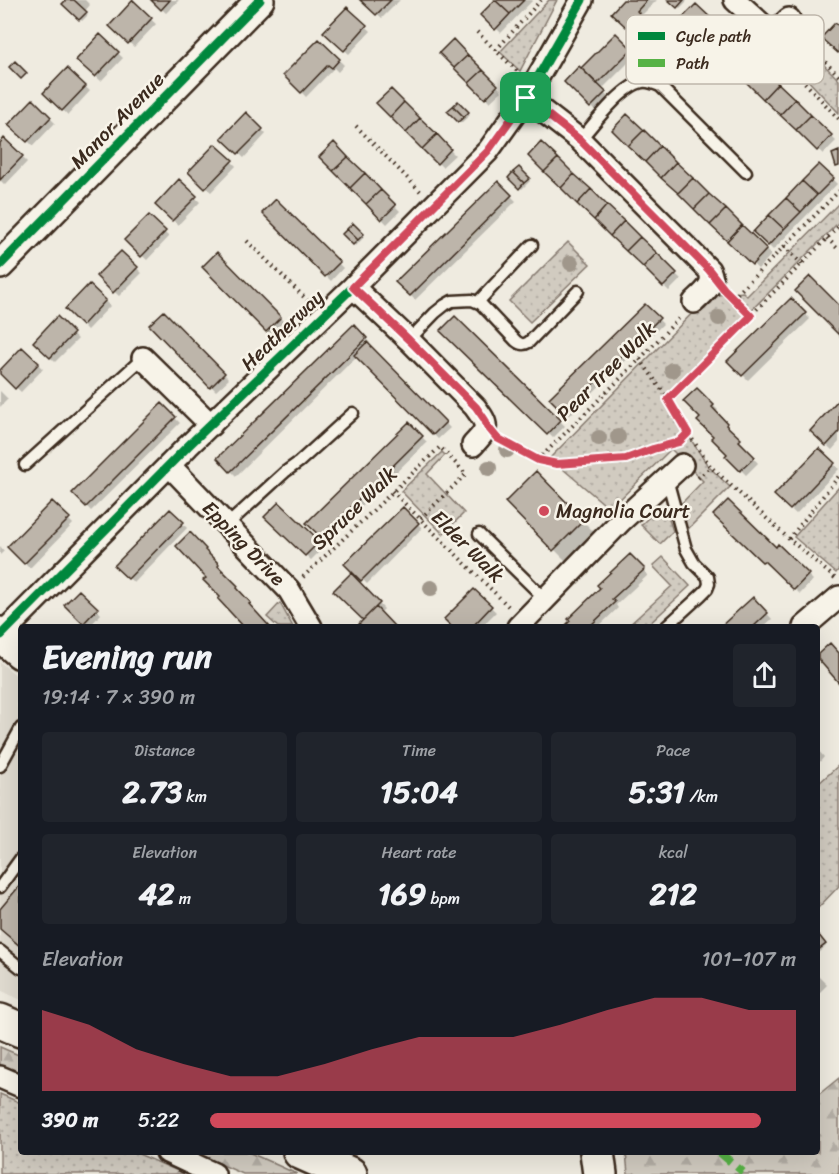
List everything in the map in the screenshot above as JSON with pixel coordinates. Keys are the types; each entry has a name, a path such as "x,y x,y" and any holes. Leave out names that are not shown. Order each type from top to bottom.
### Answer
{"main road":[{"path":"0,635 18,650"},
{"path":"0,1021 18,1029"},
{"path":"307,1155 350,1174"},
{"path":"597,1155 600,1174"}],"street":[{"name":"Manor Avenue","path":"0,265 260,0"},
{"name":"Heatherway","path":"0,635 488,151 530,93 582,0"},
{"path":"735,0 751,15"},
{"path":"530,93 709,270 712,282 694,302"},
{"path":"353,287 476,407 487,426 473,445"},
{"path":"143,358 211,424"},
{"name":"Epping Drive","path":"169,465 289,590 309,624"},
{"path":"520,624 621,521 674,472"},
{"path":"809,624 836,607"},
{"path":"0,1077 18,1085"},
{"path":"173,1155 214,1174"}],"lane":[{"path":"580,140 624,91 635,84"},
{"path":"656,84 746,172"},
{"path":"478,302 532,245"},
{"path":"409,340 445,305 452,301 472,300 482,304 516,341 525,345 578,291"},
{"path":"25,465 143,358"},
{"path":"226,525 353,413"},
{"path":"669,624 701,596 709,584 708,577 694,563 686,549 674,472"},
{"path":"478,534 545,599"},
{"path":"0,765 18,733"},
{"path":"0,887 18,862"},
{"path":"0,951 18,966"}],"path":[{"path":"496,50 541,0"},
{"path":"477,32 496,50 530,93"},
{"path":"824,60 839,76"},
{"path":"806,84 839,119"},
{"path":"356,126 434,205"},
{"path":"733,298 839,191"},
{"path":"668,399 839,226"},
{"path":"827,238 839,250"},
{"path":"247,241 322,316"},
{"path":"784,246 802,264"},
{"path":"712,276 751,316"},
{"path":"640,359 711,467 839,582"},
{"path":"487,426 497,438 538,460 557,464 626,459 679,442 688,433"},
{"path":"789,539 839,476"}],"shaded area":[{"path":"0,662 18,677 18,999 0,990"}],"green space":[{"path":"549,0 557,0 520,71 500,52"},
{"path":"824,65 839,80 839,113 812,84 824,84"},
{"path":"839,203 839,222 664,398 708,466 730,487 685,532 678,507 703,481 671,449 610,509 550,458 709,296 743,292 747,296"},
{"path":"568,242 590,264 530,322 509,301"},
{"path":"442,452 445,455 427,474 464,513 443,534 401,491"},
{"path":"839,487 839,569 836,573 794,537"},
{"path":"658,510 667,514 673,531 660,544 641,525"},
{"path":"663,557 690,586 649,624 630,624 672,586 653,566"},
{"path":"280,603 291,624 275,624 267,617"},
{"path":"839,765 839,886 820,906 820,782"},
{"path":"0,1047 18,1055 18,1075 0,1066"},
{"path":"839,1078 839,1174 628,1174 626,1155 820,1155 820,1093"},
{"path":"0,1094 18,1102 18,1155 141,1155 185,1174 0,1174"},
{"path":"200,1155 255,1155 297,1174 243,1174"}],"building":[{"path":"66,0 74,0 87,12 79,20 62,4"},
{"path":"133,0 152,18 128,44 109,26"},
{"path":"151,0 170,0 161,10"},
{"path":"360,0 391,0 376,15"},
{"path":"495,0 510,14 495,30 480,15"},
{"path":"495,0 524,0 510,14"},
{"path":"623,0 647,0 637,11 639,13 637,15 626,15 626,27 611,13"},
{"path":"668,0 684,0 677,8"},
{"path":"696,4 708,15 685,15"},
{"path":"347,7 367,25 344,51 323,32"},
{"path":"835,23 839,26 838,53 824,41 824,35"},
{"path":"616,33 626,43 626,55 597,84 581,68"},
{"path":"100,34 119,52 95,77 76,60"},
{"path":"319,39 340,59 332,68 328,65 301,93 283,75"},
{"path":"453,39 468,55 454,68 439,53"},
{"path":"468,55 483,70 469,83 454,68"},
{"path":"15,61 27,73 21,79 9,67"},
{"path":"579,66 606,92 590,108 564,82"},
{"path":"67,68 86,86 62,111 43,93"},
{"path":"483,70 498,85 485,99 469,83"},
{"path":"748,84 777,84 763,99"},
{"path":"779,84 795,99 780,115 763,99"},
{"path":"391,89 404,102 390,117 376,103"},
{"path":"33,99 51,117 27,142 8,125"},
{"path":"795,99 811,115 796,130 780,115"},
{"path":"458,101 469,112 464,117 453,106"},
{"path":"404,102 420,118 406,133 390,117"},
{"path":"453,106 464,117 458,122 447,111"},
{"path":"246,112 263,129 238,154 221,138"},
{"path":"627,114 644,130 628,146 612,130"},
{"path":"811,115 832,135 817,151 796,130"},
{"path":"420,118 437,134 422,149 406,133"},
{"path":"644,130 660,146 645,162 628,146"},
{"path":"437,134 451,149 437,164 422,149"},
{"path":"4,138 23,156 0,180 0,143"},
{"path":"334,142 348,157 333,171 319,157"},
{"path":"541,142 558,158 544,172 528,156"},
{"path":"215,144 233,160 205,189 188,172"},
{"path":"660,146 676,162 661,178 645,162"},
{"path":"839,151 839,166 836,167 832,154"},
{"path":"348,157 365,173 350,188 333,171"},
{"path":"558,158 574,174 561,188 544,172"},
{"path":"676,162 693,178 678,193 661,178"},
{"path":"819,164 834,178 817,195 802,181"},
{"path":"519,167 530,178 524,183 513,172"},
{"path":"513,172 524,183 519,189 508,178"},
{"path":"365,173 381,190 366,204 350,188"},
{"path":"574,174 591,189 577,204 561,188"},
{"path":"693,178 709,194 694,209 678,193"},
{"path":"179,179 197,196 172,221 155,205"},
{"path":"498,181 512,195 410,296 395,282"},
{"path":"802,181 817,195 801,212 786,198"},
{"path":"591,189 607,205 594,220 577,204"},
{"path":"381,190 396,205 381,220 366,204"},
{"path":"709,194 726,209 710,225 694,209"},
{"path":"786,198 801,212 784,229 769,215"},
{"path":"276,199 340,262 325,277 262,213"},
{"path":"607,205 624,221 610,236 594,220"},
{"path":"726,209 742,225 727,241 710,225"},
{"path":"149,215 166,231 141,257 124,240"},
{"path":"769,215 784,229 768,246 753,232"},
{"path":"624,221 640,237 626,251 610,236"},
{"path":"353,223 364,234 358,240 347,229"},
{"path":"742,225 767,249 752,265 727,241"},
{"path":"347,229 358,240 353,245 342,234"},
{"path":"640,237 657,253 643,267 626,251"},
{"path":"121,251 138,267 113,293 96,276"},
{"path":"217,252 281,317 266,332 202,267"},
{"path":"657,253 677,273 663,287 643,267"},
{"path":"810,276 839,305 839,335 795,291"},
{"path":"89,284 106,300 82,326 65,309"},
{"path":"791,298 806,313 742,376 727,361"},
{"path":"645,304 660,318 564,413 549,398"},
{"path":"164,311 225,373 210,388 149,325"},
{"path":"57,316 74,333 50,358 33,342"},
{"path":"455,316 561,420 547,435 440,331"},
{"path":"354,324 367,338 230,472 217,458"},
{"path":"367,342 446,422 433,435 354,355"},
{"path":"22,347 39,363 15,389 0,374 0,370"},
{"path":"697,388 714,405 712,407 727,423 726,425 755,457 740,471 711,438 713,436 697,421 700,418 683,401"},
{"path":"839,399 839,432 826,446 810,431"},
{"path":"162,403 176,417 86,507 72,493"},
{"path":"409,422 423,436 321,537 306,523"},
{"path":"819,448 835,463 790,510 774,495"},
{"name":"Magnolia Court","path":"536,471 584,520 553,551 505,502"},
{"path":"728,500 776,547 778,544 809,574 794,590 713,515"},
{"path":"52,501 70,518 24,564 7,547"},
{"path":"279,502 320,541 305,556 264,517"},
{"path":"403,507 419,523 361,581 344,564"},
{"path":"170,509 184,522 128,579 114,566"},
{"path":"190,532 238,586 237,588 251,603 249,604 267,624 241,624 203,580 206,578 176,546"},
{"path":"630,554 645,569 612,599 615,602 592,624 567,624 570,621 568,619 600,588 597,585"},
{"path":"351,573 380,603 363,620 333,591"},
{"path":"474,589 492,606 475,624 449,624 444,619"},
{"path":"79,590 98,608 83,624 64,605"},
{"path":"753,597 768,613 756,624 723,624"},
{"path":"376,607 392,624 359,624"},
{"path":"830,643 839,653 839,683 820,661 820,652"},
{"path":"18,888 18,944 0,929 0,909"},
{"path":"820,936 826,944 820,948"}],"marked path":[{"path":"723,1155 743,1172"}],"cycle path":[{"path":"0,265 260,0"},
{"path":"1,635 188,446 353,287 488,151 526,98 582,0"}],"place":[{"name":"Magnolia Court","path":"544,511"}],"route":[{"path":"526,98 580,140 709,270 712,276 751,316 668,399 688,433 679,442 626,459 582,463 548,463 521,452 497,438 476,407 353,287 488,151 526,98"}]}
